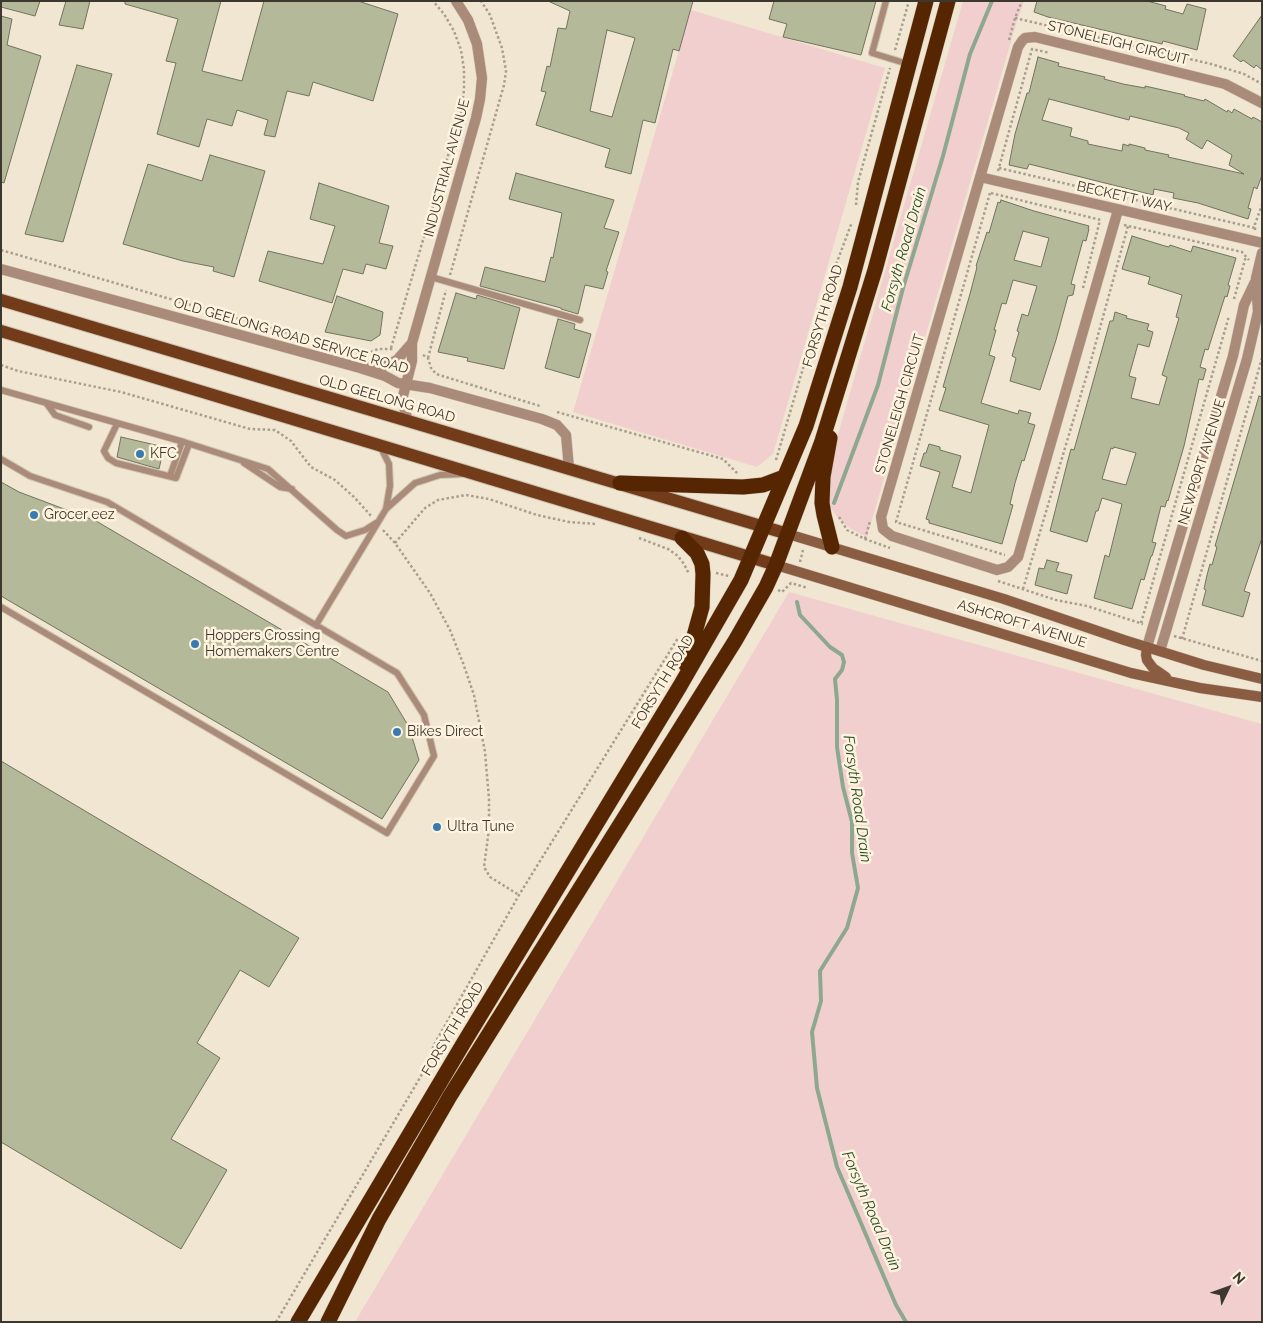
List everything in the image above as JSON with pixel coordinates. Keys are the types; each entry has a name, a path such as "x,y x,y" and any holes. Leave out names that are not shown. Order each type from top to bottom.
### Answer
{"highway":[{"name":"FORSYTH ROAD","path":"298,1322 463,1044 680,686 741,580 752,557 806,426 850,287 926,1"},
{"path":"328,1322 379,1219 450,1096 735,641 766,587 788,534 822,441 875,270 948,1"},
{"path":"832,547 824,515 824,477 839,385"},
{"path":"620,483 743,487 763,485 784,477"},
{"path":"680,686 702,607 703,574 702,564 697,553 682,538"}],"main road":[{"name":"OLD GEELONG ROAD","path":"1,300 788,534"},
{"path":"1,331 776,565"},
{"name":"ASHCROFT AVENUE","path":"788,534 1004,599 1204,665 1262,679"},
{"name":"ASHCROFT AVENUE","path":"776,565 1131,672 1175,682 1262,697"},
{"path":"1147,647 1146,655 1152,668 1175,682"}],"street":[{"name":"INDUSTRIAL AVENUE","path":"408,421 403,396 412,361 412,343 480,99 482,78 477,44 468,20 456,1"},
{"name":"STONELEIGH CIRCUIT","path":"1118,210 1018,557 1008,567 997,570 892,536 883,529 881,517 1018,47 1025,38 1035,36 1225,84 1262,103"},
{"name":"BECKETT WAY","path":"980,177 1258,242"},
{"name":"NEWPORT AVENUE","path":"1160,651 1247,359 1258,312 1259,265 1262,253"},
{"name":"OLD GEELONG ROAD SERVICE ROAD","path":"1,270 360,368 405,384 430,388 542,419 557,425 566,435 569,468"},
{"name":"NEWPORT AVENUE","path":"1147,647 1232,356 1244,306 1259,279"},
{"name":"INDUSTRIAL AVENUE","path":"360,368 384,366 397,360 412,343"},
{"path":"1232,356 1247,359"}],"lane":[{"path":"886,1 872,53 909,65"},
{"path":"431,277 580,320"},
{"path":"1,336 16,336"},
{"path":"1,390 190,444 268,469 346,536 365,530 376,523"},
{"path":"47,404 55,415 89,427"},
{"path":"117,424 104,451 108,458 116,463 176,478 190,444"},
{"path":"170,476 182,442"},
{"path":"378,444 385,453 389,464 390,486 386,509"},
{"path":"1,459 30,476 107,502 397,673 424,715 434,756 387,833 1,607"},
{"path":"316,625 376,523 386,509 405,490 420,481 440,475 474,474"}],"path":[{"path":"391,349 461,112 464,90 464,69 461,50 454,31 444,14 433,1"},
{"path":"428,358 504,85 506,71 502,48 490,15 481,1"},
{"path":"856,210 858,182 909,1"},
{"path":"1015,18 1211,64 1244,74 1262,84"},
{"path":"1008,549 1005,555 896,522 1032,49 1058,55"},
{"path":"999,168 1255,226 1262,226"},
{"path":"990,193 1242,252 1248,259 1259,265"},
{"path":"1234,299 1246,256 1258,242 1255,226 1262,205"},
{"path":"775,463 825,294 854,216"},
{"path":"1080,297 1100,220"},
{"path":"1023,589 1090,364 1128,226"},
{"path":"1141,623 1231,308"},
{"path":"1182,639 1262,358"},
{"path":"1,365 18,371 121,392 250,429 275,430 291,442 311,468 336,480 354,497 395,543 430,594 450,630 474,695 485,752 489,799 489,829 484,867 490,877 519,895"},
{"path":"395,543 425,508 438,500 466,495 537,515 569,522 597,524"},
{"path":"824,515 837,514 847,530 865,539 896,550"},
{"path":"632,535 668,549 678,556 689,576 716,573 723,549"},
{"path":"996,581 1056,600 1087,606 1153,628"},
{"path":"1165,632 1182,639 1262,661"},
{"path":"276,1322 421,1076 435,1043 519,895 679,637"}],"shaded area":[{"path":"963,1 1024,1 867,537 851,529 836,516 830,506 826,476"},
{"path":"691,10 885,68 773,454 757,467 573,412"},
{"path":"789,592 1262,724 1262,1322 355,1322"}],"building":[{"path":"1,1 40,1 35,16 1,7"},
{"path":"66,1 90,1 83,29 59,25"},
{"path":"125,1 221,1 202,71 242,81 264,1 358,1 398,14 373,101 313,82 309,96 287,91 275,137 264,135 268,120 237,110 232,126 207,119 199,147 157,134 176,63 166,61 178,19 125,4"},
{"path":"548,1 693,1 679,51 673,49 655,123 643,120 631,174 605,167 610,149 536,125 546,92 541,91 547,66 550,67 558,28 566,29 570,11","holes":["607,30 635,38 612,117 590,111"]},
{"path":"774,1 876,1 861,55 783,37 787,24 769,19"},
{"path":"1037,1 1147,1 1166,6 1165,9 1183,14 1187,4 1206,9 1197,50 1163,41 1162,44 1048,17 1034,12"},
{"path":"1262,15 1262,70 1256,65 1254,68 1243,60 1241,62 1233,56"},
{"path":"1,16 12,19 7,45 41,56 4,183 1,182"},
{"path":"1038,57 1059,63 1058,66 1105,77 1104,79 1123,84 1145,88 1145,86 1204,101 1205,99 1227,112 1228,110 1232,113 1234,109 1262,122 1262,175 1257,189 1254,187 1248,208 1251,209 1248,219 1198,203 1173,198 1174,193 1154,189 1153,195 1029,164 1027,169 1009,165 1015,134 1027,93 1029,93","holes":["1049,99 1129,120 1130,116 1179,128 1189,133 1186,139 1202,149 1207,140 1232,155 1229,165 1244,174 1168,157 1169,155 1145,150 1145,148 1129,144 1129,146 1123,144 1122,151 1088,144 1088,141 1070,136 1072,128 1042,120"]},
{"path":"77,65 112,74 63,242 25,234"},
{"path":"210,155 265,171 234,277 213,271 214,267 183,261 123,244 148,164 202,181"},
{"path":"516,173 614,200 604,228 619,232 606,271 608,272 603,289 585,285 578,314 480,286 485,267 545,282 551,257 553,258 562,213 509,199"},
{"path":"319,183 389,206 379,243 393,246 386,269 366,264 363,274 343,269 332,303 259,281 268,251 323,264 335,226 310,219"},
{"path":"1001,200 1089,226 1086,241 1083,240 1071,284 1075,285 1073,295 1068,296 1040,390 1010,381 1016,358 1012,356 1019,332 1017,331 1022,314 1028,316 1037,286 1013,280 1006,304 1002,303 994,330 996,330 989,355 995,357 981,403 1018,414 1019,410 1031,413 1028,423 1035,425 1015,483 1010,504 1013,505 1002,544 929,523 929,520 926,519 940,472 920,466 929,444 940,447 940,450 961,456 952,487 971,493 989,425 939,410 946,388 943,387 970,294 976,266 987,232 989,233 998,202 1000,203","holes":["1023,231 1049,238 1041,267 1014,260"]},
{"path":"1132,236 1191,252 1193,246 1236,258 1228,285 1230,286 1227,297 1225,296 1208,350 1205,349 1200,367 1206,369 1203,380 1199,379 1184,446 1168,501 1165,507 1161,506 1152,542 1156,543 1144,580 1141,579 1132,609 1094,598 1105,555 1109,557 1122,504 1102,498 1087,542 1050,531 1071,449 1074,450 1110,321 1113,321 1115,312 1127,316 1126,318 1149,324 1147,330 1153,332 1149,347 1138,344 1129,376 1136,378 1131,398 1159,405 1167,377 1162,375 1179,318 1176,317 1182,295 1148,284 1150,277 1122,269","holes":["1114,447 1136,453 1126,485 1102,479 1111,448 1113,449"]},
{"path":"456,293 476,299 477,295 520,308 504,369 467,361 468,358 438,352"},
{"path":"337,296 383,312 380,335 371,341 325,332"},
{"path":"558,319 575,324 574,329 591,334 579,378 545,368"},
{"path":"1259,396 1262,397 1262,538 1244,591 1250,593 1243,617 1202,605 1210,564 1212,565 1217,547 1215,546"},
{"name":"KFC","path":"121,437 164,447 159,469 117,457"},
{"name":"Hoppers Crossing Homemakers Centre","path":"1,482 19,492 96,521 388,692 409,727 419,760 382,819 1,596"},
{"path":"1047,560 1059,563 1056,571 1072,575 1067,594 1035,585 1039,568 1044,569"},
{"path":"1,761 299,938 269,987 240,970 197,1043 220,1058 171,1139 227,1170 181,1249 1,1142"}],"waterway":[{"name":"Forsyth Road Drain","path":"834,503 878,385 903,288 943,156 970,54 992,1"},
{"name":"Forsyth Road Drain","path":"797,602 800,615 830,647 842,655 844,662 842,670 835,679 837,747 843,787 852,822 852,853 858,888 847,928 820,971 821,1001 812,1032 817,1088 837,1167 896,1305 906,1322"}],"place":[{"name":"KFC","path":"140,454"},
{"name":"Grocer eez","path":"34,515"},
{"name":"Hoppers Crossing Homemakers Centre","path":"195,644"},
{"name":"Bikes Direct","path":"397,732"},
{"name":"Ultra Tune","path":"437,827"}]}
